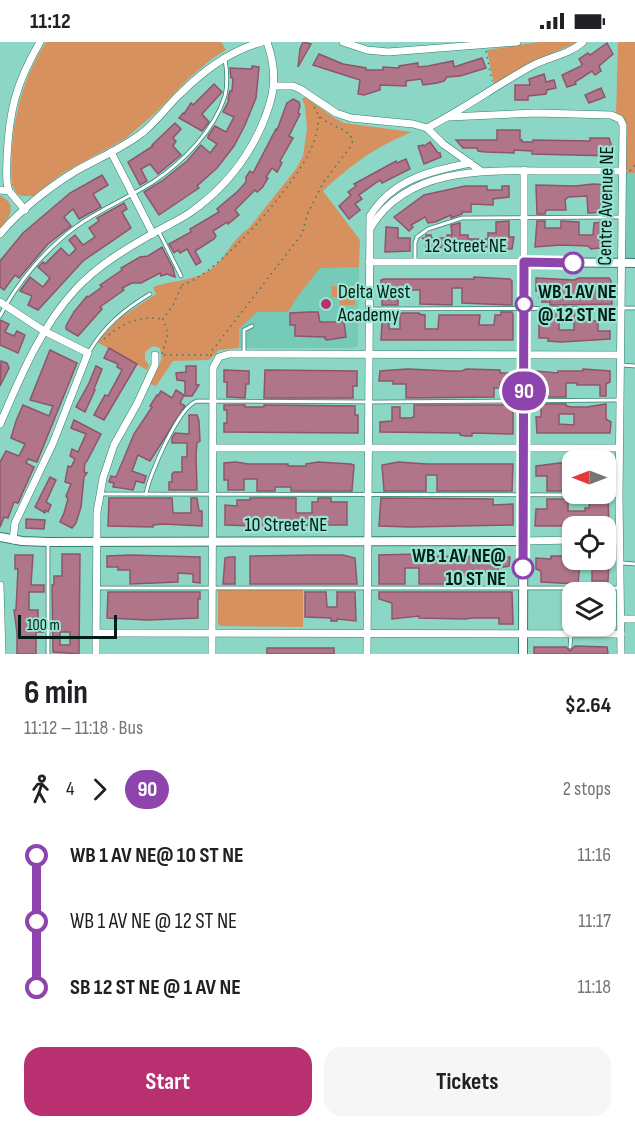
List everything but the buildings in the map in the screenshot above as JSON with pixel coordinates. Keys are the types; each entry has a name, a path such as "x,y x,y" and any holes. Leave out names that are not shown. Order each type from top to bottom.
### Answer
{"street":[{"path":"25,210 9,191 5,142 15,97 40,42"},
{"path":"0,234 25,210 71,174 143,132 190,84 242,49 262,42"},
{"path":"0,424 44,331 62,305 99,268 118,254 189,213 205,201 240,164 257,137 270,106 274,86 273,63 267,42"},
{"path":"345,43 367,50 388,52 517,42"},
{"path":"427,128 530,66 564,54 583,42"},
{"path":"274,86 293,86 336,113 351,118 413,124 427,128 443,144 481,171"},
{"name":"Centre Avenue NE","path":"448,117 561,113 611,115 620,119 624,134 619,448 621,654"},
{"path":"111,152 155,232"},
{"path":"367,654 370,216 393,190 421,175 470,163"},
{"path":"522,654 524,170"},
{"path":"369,231 381,213 395,199 422,184 450,176 481,171 622,171"},
{"path":"0,190 9,191"},
{"name":"12 Street NE","path":"369,262 635,263"},
{"path":"3,305 44,331 88,353 52,443 15,523 13,540"},
{"path":"212,654 213,368 219,357 229,354 620,354"},
{"path":"96,654 96,541 103,478 114,445 137,404 158,355"},
{"path":"213,448 619,448"},
{"name":"10 Street NE","path":"0,537 48,542 562,540"},
{"path":"0,585 2,654"},
{"path":"621,619 635,619"},
{"path":"97,633 562,634"},
{"path":"616,634 621,634"}],"lane":[{"path":"0,316 3,305 58,242 97,213 151,184 196,145 225,96 227,74 225,59"},
{"path":"415,262 417,237 428,229 443,223 476,216 622,217"},
{"path":"155,232 181,276"},
{"path":"88,353 105,328 130,306 150,294"},
{"path":"369,309 635,308"},
{"path":"244,354 244,330 252,326"},
{"path":"620,365 635,366"},
{"path":"146,494 157,460 189,405 197,401 620,400"},
{"path":"100,494 619,495"},
{"path":"48,542 48,654"},
{"path":"620,562 635,564"},
{"path":"96,588 620,588"},
{"path":"570,647 571,636"}],"path":[{"path":"486,51 493,85"},
{"path":"163,319 168,334 158,355 211,355 302,234 307,215 323,183 353,140 350,134 325,123 314,107 316,100"},
{"path":"182,285 210,270 258,222 309,154 318,131 320,116"},
{"path":"163,319 173,305 182,285 181,276"},
{"path":"95,341 102,341 124,323 145,318 163,319"}],"shaded area":[{"path":"46,42 221,42 226,50 189,78 154,114 125,139 63,173 33,196 22,196 17,194 12,185 14,129 28,75"},
{"path":"538,42 577,42 531,63 494,85 487,50"},
{"path":"618,42 635,42 635,173 622,173 624,134 616,116"},
{"path":"305,97 344,123 412,132 364,157 323,191 360,240 359,267 320,268 288,312 257,312 239,329 239,348 219,350 209,360 173,361 156,386 150,384 162,358 160,348 153,346 145,352 145,360 149,365 147,370 97,342 120,318 156,294 153,287 190,279 211,269 238,237 249,228 296,169 303,156 307,128 302,99"},
{"path":"622,173 635,173 635,263 621,263"},
{"path":"0,195 9,202 11,210 0,228"},
{"name":"Delta West Academy","path":"320,267 359,267 358,346 352,348 239,348 239,329 257,312 288,312"},
{"path":"331,286 355,286 355,305 340,305 340,297 332,297"},
{"path":"303,589 303,627 220,626 218,624 218,590"}],"bus line":[{"name":"90","path":"523,568 524,262 573,263"}],"place":[{"name":"Delta West Academy","path":"326,304"},
{"name":"WB 1 AV NE @ 12 ST NE","path":"524,304"},
{"name":"WB 1 AV NE@ 10 ST NE","path":"523,568"}]}
